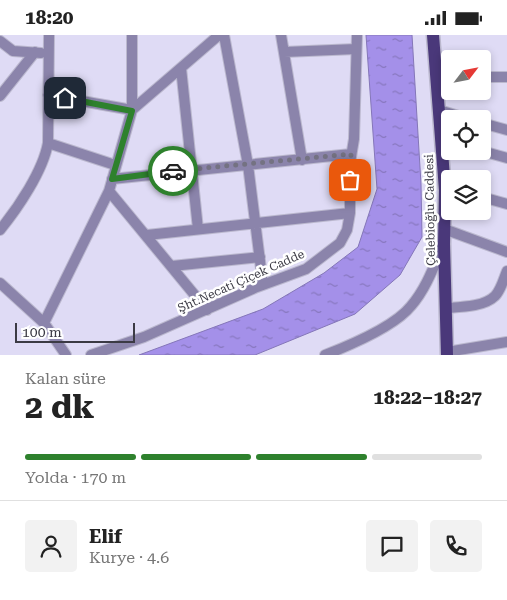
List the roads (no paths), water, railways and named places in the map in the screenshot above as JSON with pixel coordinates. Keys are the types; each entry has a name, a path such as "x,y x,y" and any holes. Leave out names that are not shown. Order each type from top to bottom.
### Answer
{"main road":[{"name":"Çelebioğlu Caddesi","path":"433,35 441,119"},
{"name":"Çelebioğlu Caddesi","path":"445,220 447,353"}],"street":[{"path":"0,230 12,216 45,157 48,143 49,35"},
{"path":"44,323 109,191 132,111 132,35"},
{"path":"132,111 219,35"},
{"path":"224,35 248,165 263,285"},
{"path":"281,35 302,159"},
{"name":"Şht.Necati Çiçek Cadde","path":"92,355 144,337 263,285 306,269 340,243 347,230 350,213 357,35"},
{"path":"0,41 14,51 49,53"},
{"path":"284,52 356,49"},
{"path":"0,95 35,52"},
{"path":"181,68 198,229"},
{"path":"491,77 507,77"},
{"path":"436,81 441,81"},
{"path":"48,95 132,111"},
{"path":"491,126 507,131"},
{"path":"48,143 115,165"},
{"path":"112,179 193,169 351,154"},
{"path":"491,154 507,158"},
{"path":"109,191 207,310"},
{"path":"491,200 507,204"},
{"path":"147,235 256,221 350,213"},
{"path":"444,229 507,252"},
{"path":"325,355 358,342 410,308 424,288 444,244"},
{"path":"172,266 260,257"},
{"path":"446,308 466,307 490,299 499,291 507,271"},
{"path":"0,283 44,323 66,355"},
{"path":"447,353 507,342"}],"water":[{"path":"366,35 412,35 421,184 422,237 400,275 355,314 255,355 139,355 263,309 324,273 358,247 377,189"}]}
